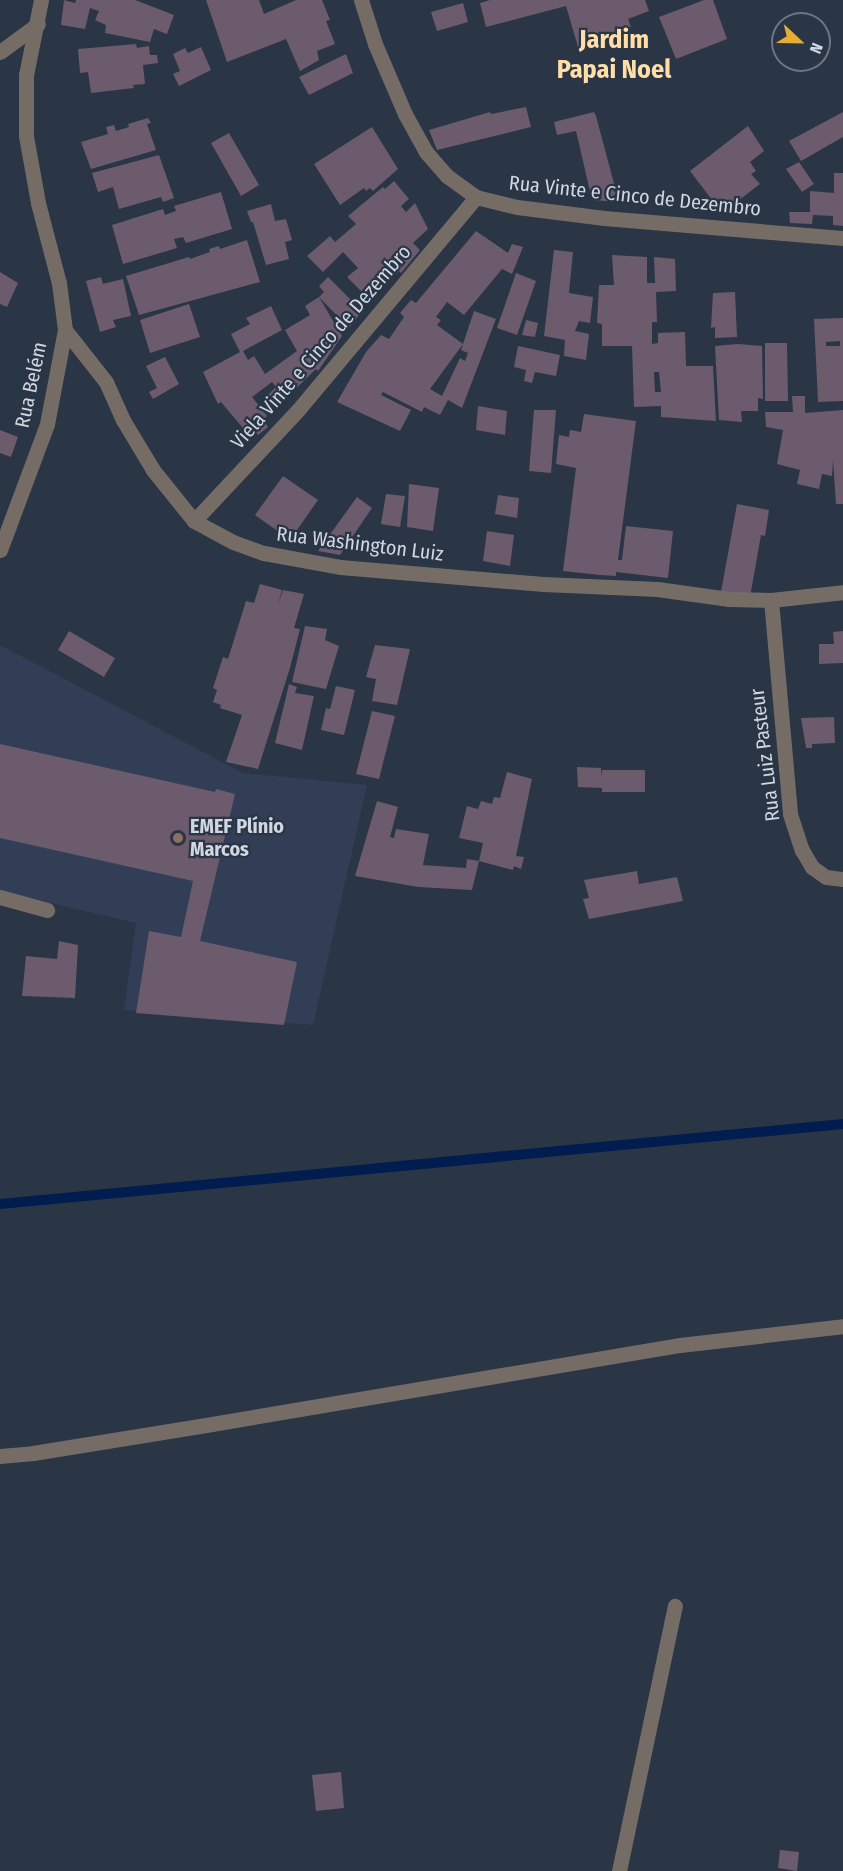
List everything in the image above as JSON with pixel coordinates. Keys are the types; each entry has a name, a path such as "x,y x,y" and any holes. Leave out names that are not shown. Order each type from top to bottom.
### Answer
{"street":[{"path":"41,0 26,75 26,136 38,204 59,283 65,330"},
{"name":"Rua Vinte e Cinco de Dezembro","path":"361,0 375,44 405,114 426,152 447,176 476,197 517,207 603,218 843,238"},
{"path":"0,52 38,24"},
{"name":"Viela Vinte e Cinco de Dezembro","path":"194,521 298,410 476,197"},
{"name":"Rua Washington Luiz","path":"65,330 106,382 123,420 153,470 194,521 233,542 264,553 340,567 771,600 843,592"},
{"name":"Rua Belém","path":"0,550 47,424 65,330"},
{"name":"Rua Luiz Pasteur","path":"771,600 790,814 802,850 812,867 826,876 843,879"},
{"path":"0,897 47,910"},
{"path":"0,1456 166,1432 681,1345 843,1326"},
{"path":"619,1871 675,1606"}],"shaded area":[{"name":"EMEF Plínio Marcos","path":"0,645 243,773 367,785 313,1025 124,1010 136,923 0,891"}],"building":[{"path":"64,0 75,3 76,0 135,0 174,15 167,34 154,29 150,42 105,33 106,25 95,20 99,11 90,8 85,29 61,25"},
{"path":"206,0 259,0 264,14 296,0 322,0 330,20 326,21 335,44 317,51 319,60 300,71 286,39 227,62"},
{"path":"490,0 645,0 649,11 628,19 631,27 578,47 566,6 486,27 480,3"},
{"path":"704,0 713,0 727,39 676,59 659,17"},
{"path":"463,3 468,22 437,31 431,12"},
{"path":"136,44 137,48 149,46 150,55 157,55 158,63 143,65 145,84 133,85 134,88 91,93 88,72 80,73 78,49"},
{"path":"201,47 211,70 179,86 173,74 180,71 173,54 185,48 188,53"},
{"path":"346,54 353,73 309,95 299,77"},
{"path":"526,107 531,127 437,150 429,130 490,112 491,114"},
{"path":"594,112 619,202 592,200 576,131 557,135 554,122"},
{"path":"843,112 843,137 801,161 789,141"},
{"path":"148,118 151,123 147,124 156,150 91,169 81,142 108,134 106,127 114,125 116,131 129,127 128,124"},
{"path":"748,126 764,151 750,162 756,171 751,174 760,184 722,213 690,171"},
{"path":"372,127 398,169 373,191 370,188 366,191 364,188 340,205 314,164"},
{"path":"229,133 259,185 241,196 211,143"},
{"path":"159,155 174,198 163,202 161,197 119,209 113,187 98,192 92,173"},
{"path":"799,162 814,184 802,192 786,169"},
{"path":"834,173 843,173 843,226 833,225 833,216 813,215 812,224 790,223 789,212 810,212 810,191 834,193"},
{"path":"394,181 409,199 401,206 406,212 415,203 428,229 413,243 420,250 401,273 399,271 379,291 375,287 366,296 347,277 358,268 343,252 323,272 307,256 330,236 335,242 356,224 348,216 383,187 385,189"},
{"path":"221,192 232,229 186,243 183,237 174,239 177,248 123,264 112,225 163,209 165,215 176,211 174,206"},
{"path":"271,204 275,221 286,219 292,240 285,242 289,259 266,265 253,222 247,211"},
{"path":"476,231 508,253 512,244 523,247 512,274 502,269 464,315 447,302 436,317 441,320 437,325 463,344 474,311 496,319 462,408 448,400 440,415 424,407 422,412 383,392 381,395 411,410 400,431 337,402 366,352 381,335 389,339 404,317 400,313 411,300 416,303","holes":["463,344 461,350 468,353 465,361 460,358 442,396 430,389"]},
{"path":"247,240 260,282 139,315 126,276 189,257 190,259 219,246 220,249"},
{"path":"554,250 573,252 569,293 593,297 590,323 579,321 575,331 589,334 586,360 564,356 565,340 544,336"},
{"path":"612,255 647,257 647,283 655,283 654,257 675,259 676,291 656,292 657,322 652,322 652,344 658,343 658,333 685,332 686,366 713,366 716,421 661,417 661,406 634,407 632,346 602,346 602,324 597,323 599,285 614,285","holes":["654,372 659,372 661,392 655,392"]},
{"path":"0,272 18,283 7,307 0,304"},
{"path":"516,273 536,281 517,335 497,328"},
{"path":"101,277 103,284 123,279 131,316 113,320 116,327 100,332 86,281"},
{"path":"328,277 362,311 349,328 319,297 324,292 319,286"},
{"path":"735,292 737,337 715,338 715,327 711,328 713,293"},
{"path":"319,297 342,336 318,371 316,369 277,407 266,397 276,387 272,382 252,397 267,416 263,420 268,427 258,435 254,430 248,434 221,402 218,404 203,372 240,352 231,334 250,324 246,318 271,306 282,330 243,351 248,360 254,356 265,374 297,351 285,330 310,315 305,306"},
{"path":"189,304 200,337 150,353 140,320"},
{"path":"843,318 843,401 818,402 814,319","holes":["840,341 840,346 826,346 826,342"]},
{"path":"526,320 538,323 535,337 522,335"},
{"path":"765,343 787,343 788,401 765,401"},
{"path":"738,344 762,346 763,399 758,398 758,411 741,411 742,422 719,420 715,346"},
{"path":"518,346 560,355 556,376 535,372 532,383 524,381 526,370 514,367"},
{"path":"165,357 179,384 153,399 149,392 157,388 146,366"},
{"path":"792,396 805,396 805,413 843,410 843,504 836,504 833,460 832,476 822,474 819,489 797,484 800,470 777,464 783,430 766,427 765,412 793,412"},
{"path":"478,406 507,411 505,435 476,430"},
{"path":"534,410 556,410 551,473 529,471"},
{"path":"584,414 636,421 618,560 622,560 626,526 673,531 668,578 616,572 616,576 563,571 576,468 556,464 559,435 569,437 570,430 581,432"},
{"path":"0,430 18,437 11,457 0,453"},
{"path":"283,476 318,500 290,540 255,515"},
{"path":"409,484 439,488 433,531 407,527"},
{"path":"386,494 405,496 400,527 381,524"},
{"path":"498,495 519,498 517,518 495,514"},
{"path":"357,497 372,508 340,555 318,551"},
{"path":"737,504 769,510 765,536 761,535 750,597 721,592"},
{"path":"487,531 514,535 510,566 483,561"},
{"path":"260,584 282,590 278,605 283,590 304,594 294,628 300,629 290,668 258,769 226,762 242,715 220,708 221,705 213,702 217,690 213,688 223,657 228,659 246,601 254,603"},
{"path":"305,626 327,629 325,640 339,646 326,689 292,682"},
{"path":"69,631 115,658 104,677 58,650"},
{"path":"843,631 843,663 819,664 819,644 834,644 833,632"},
{"path":"375,645 410,649 397,705 372,701 376,679 366,677"},
{"path":"289,684 297,687 295,693 314,696 302,750 275,743"},
{"path":"336,686 355,690 344,735 321,730 326,708 330,709"},
{"path":"372,711 395,716 379,779 356,774"},
{"path":"834,717 835,743 812,744 812,748 806,748 801,718"},
{"path":"0,744 215,792 216,789 235,794 200,941 297,962 284,1025 136,1013 149,931 181,937 193,881 0,838"},
{"path":"577,767 601,768 601,777 602,770 645,770 645,792 602,792 602,788 578,787"},
{"path":"507,772 532,779 516,856 524,857 521,869 514,866 513,870 479,861 483,843 459,838 467,806 478,809 481,801 492,804 494,797 500,798"},
{"path":"377,801 398,807 390,837 394,838 396,829 429,834 423,865 466,868 467,859 479,861 472,890 418,887 355,876"},
{"path":"637,871 639,884 677,877 683,901 589,919 583,899 589,898 584,880"},
{"path":"59,941 78,945 75,998 22,996 26,956 57,959"},
{"path":"341,1772 344,1808 316,1811 312,1775"},
{"path":"780,1850 799,1852 797,1871 778,1868"}],"waterway":[{"path":"0,1204 843,1124"}],"place":[{"name":"EMEF Plínio Marcos","path":"178,838"}],"district":[{"name":"Jardim Papai Noel","path":"614,55"}]}
